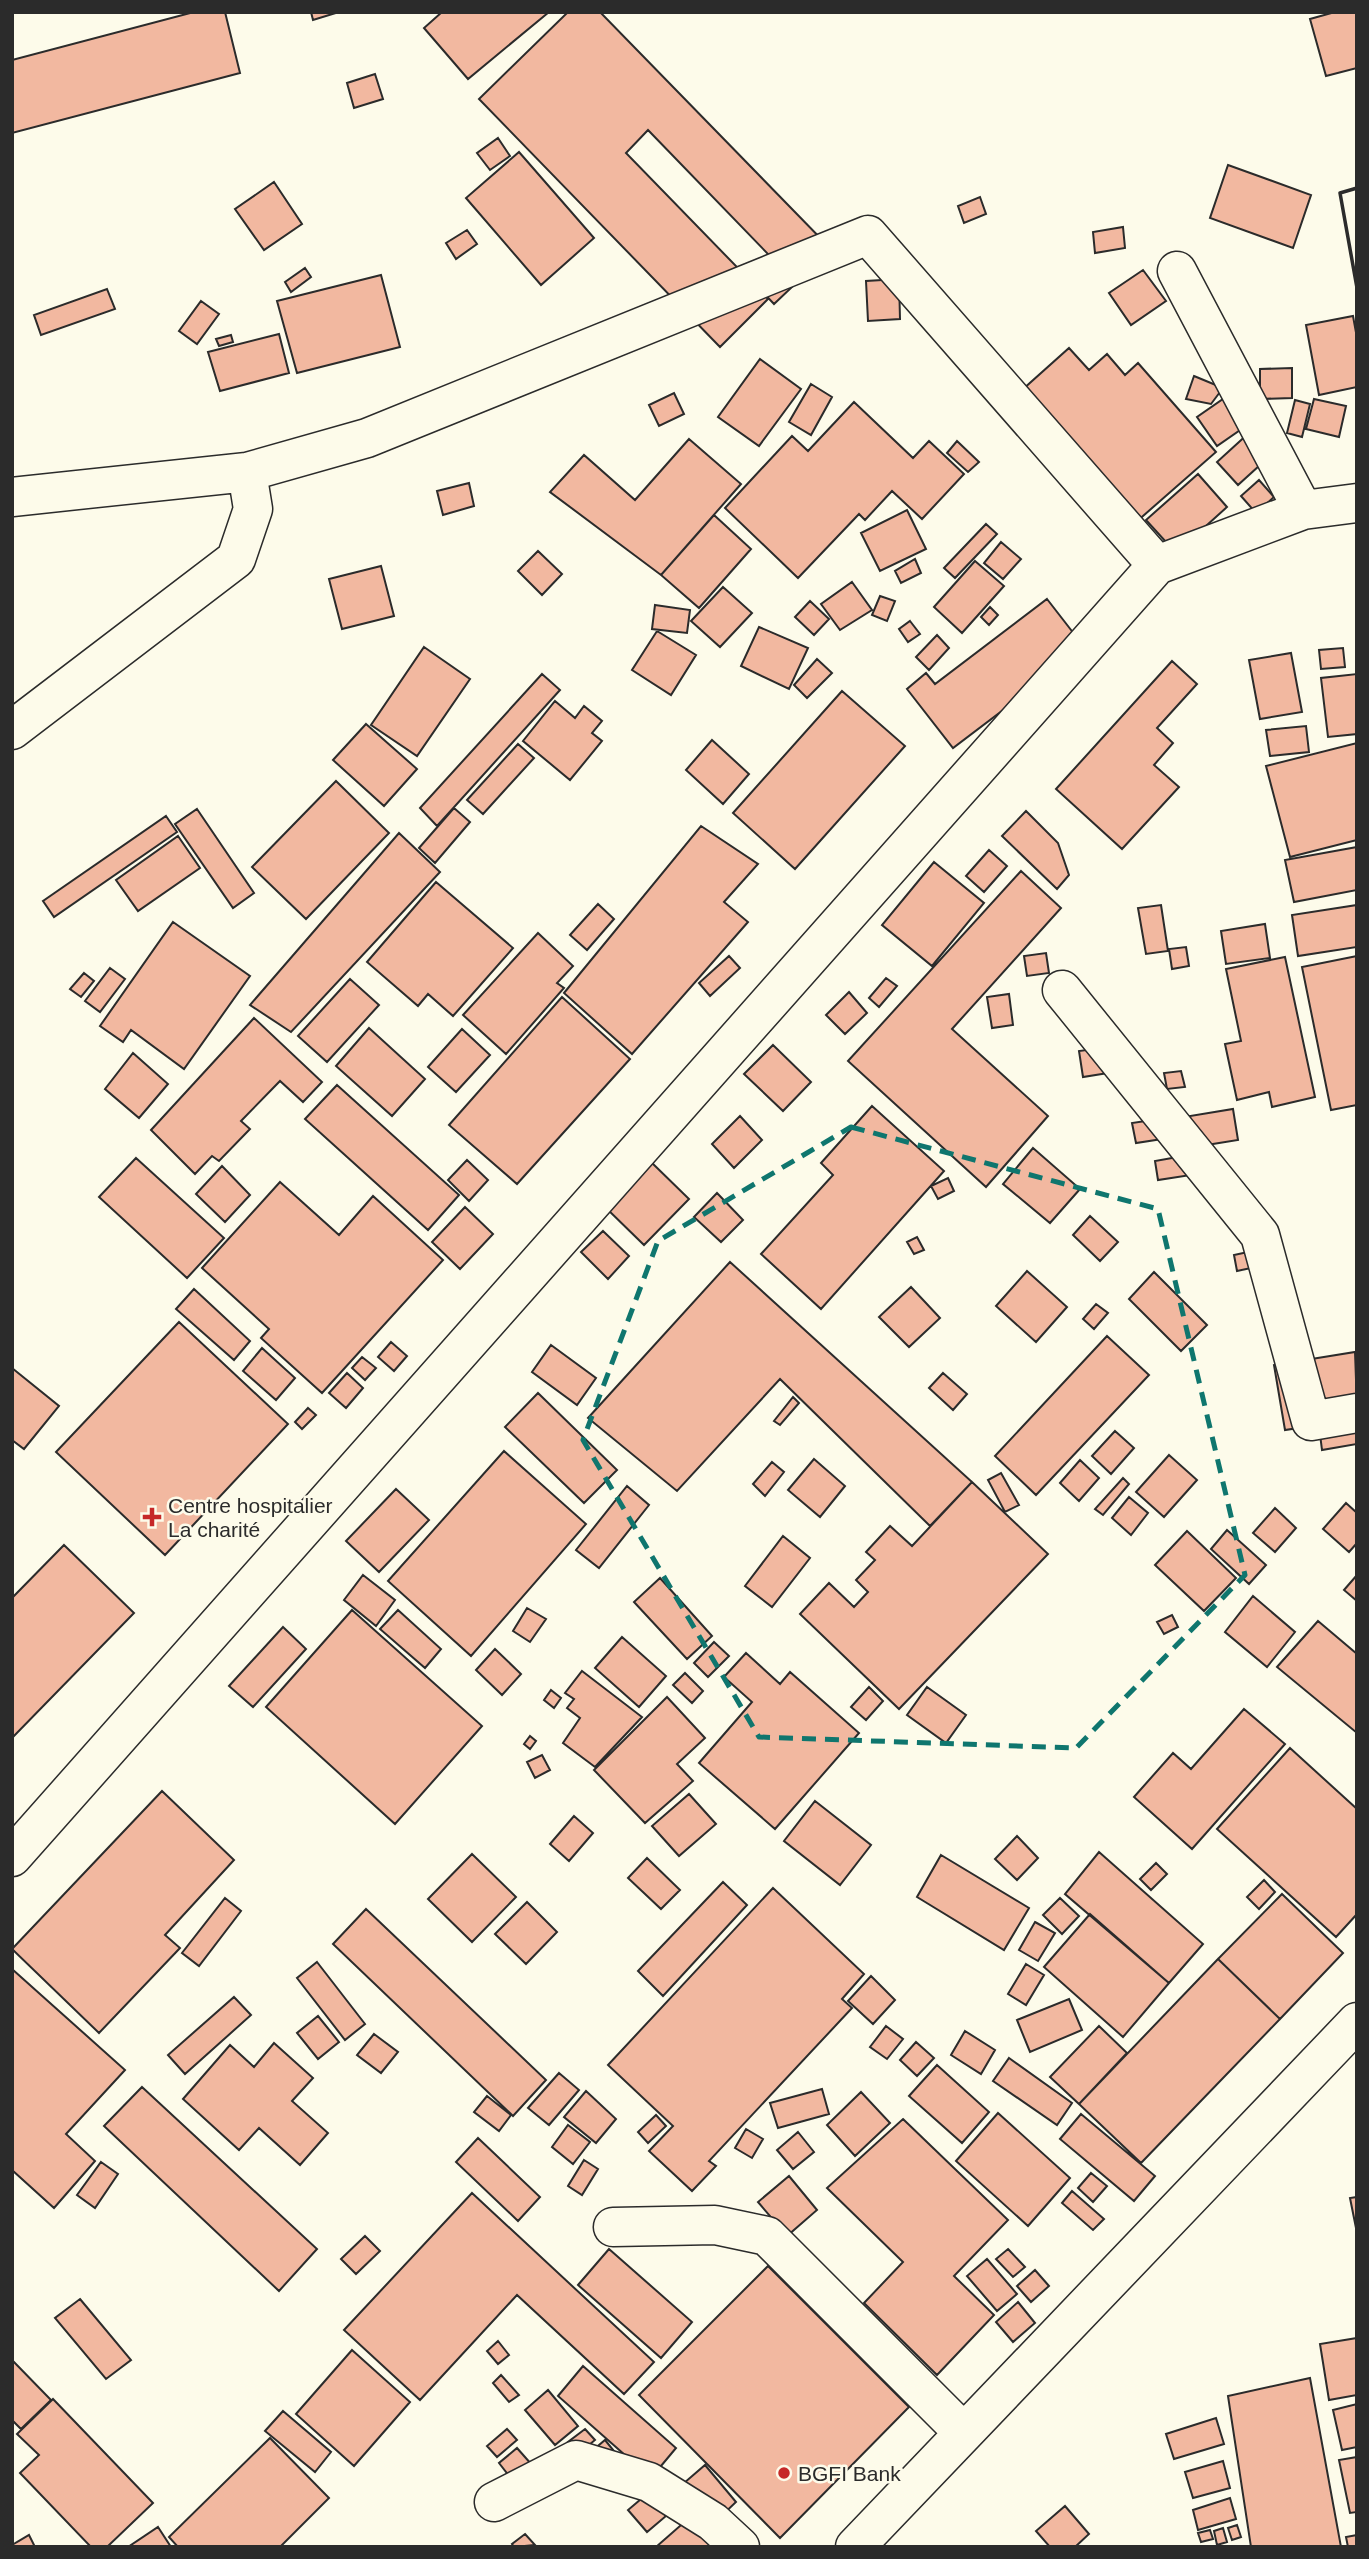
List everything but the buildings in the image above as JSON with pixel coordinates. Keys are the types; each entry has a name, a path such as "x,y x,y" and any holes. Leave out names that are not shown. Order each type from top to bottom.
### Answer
{"street":[{"path":"12,496 247,472 367,438 868,235 1157,565"},
{"path":"1177,271 1303,510"},
{"path":"14,723 236,559 253,509 247,472"},
{"path":"12,1857 1157,565 1303,510 1357,503"},
{"path":"1062,990 1261,1235 1311,1420 1357,1413"},
{"path":"855,2547 1357,2022"},
{"path":"612,2227 715,2225 767,2236 964,2433"},
{"path":"494,2502 576,2460 649,2482 713,2522 740,2547"}],"highlighted area":[{"path":"851,1127 1158,1209 1245,1575 1076,1748 759,1737 583,1440 658,1241"}],"wall":[{"path":"1357,188 1340,193 1357,288"}],"place":[{"name":"Centre hospitalier La charité","path":"152,1517"},
{"name":"BGFI Bank","path":"784,2473"}]}
